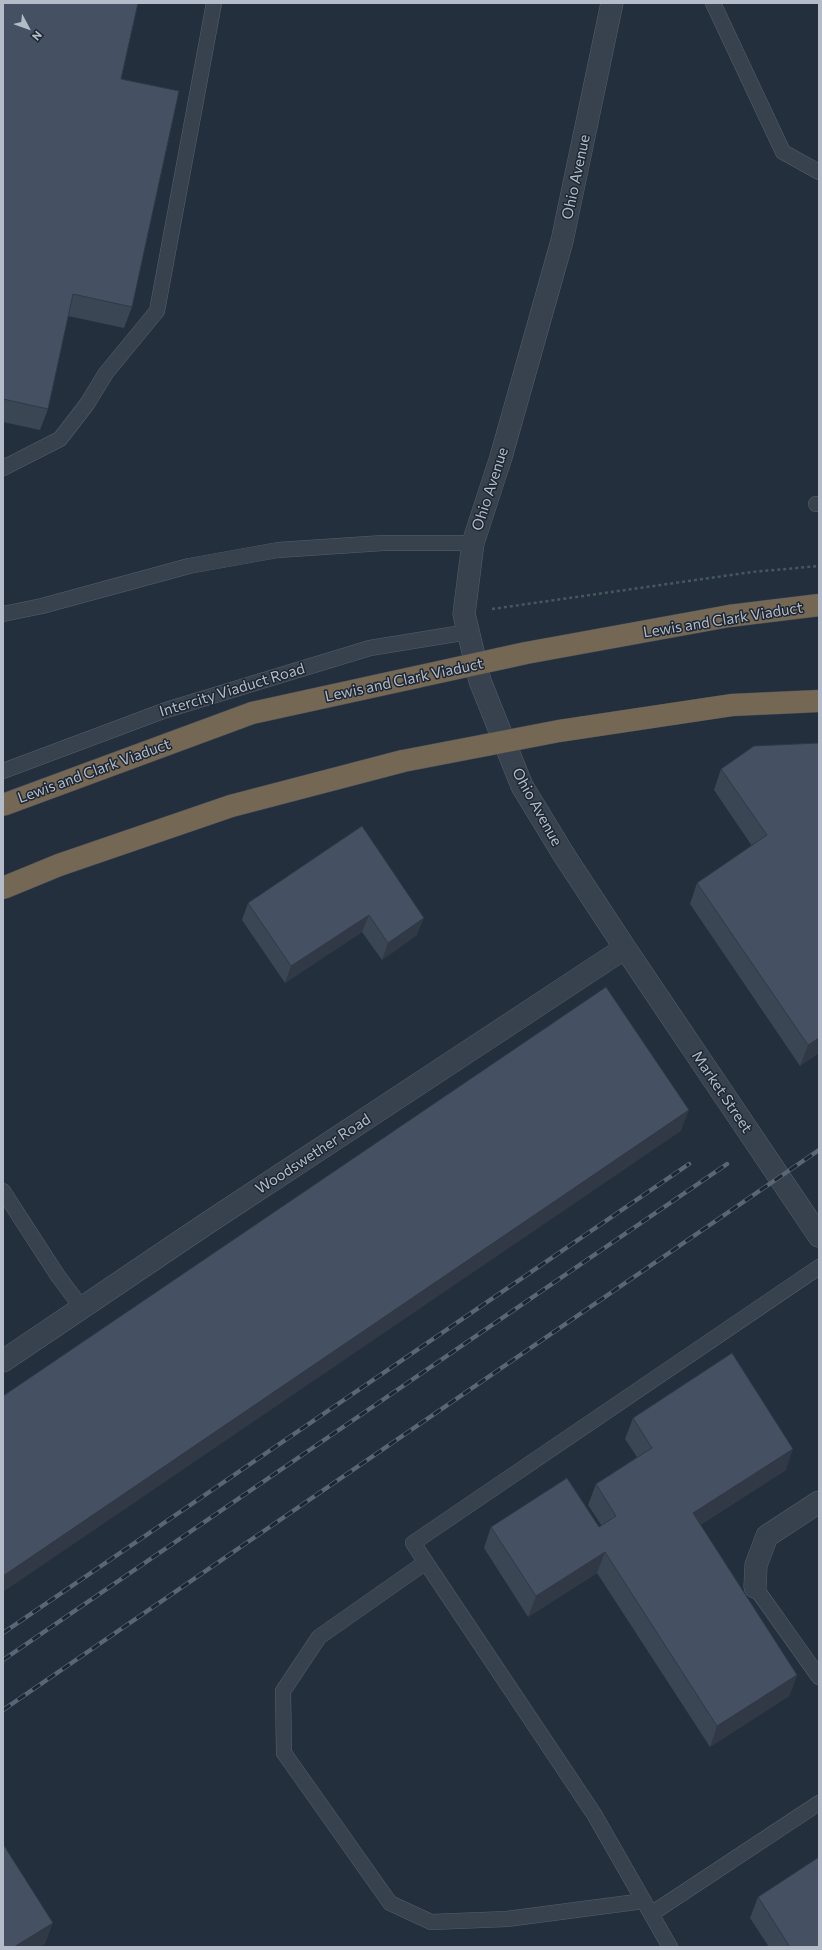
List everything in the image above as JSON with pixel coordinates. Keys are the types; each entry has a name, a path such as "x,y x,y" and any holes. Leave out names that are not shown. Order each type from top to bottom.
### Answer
{"highway":[{"name":"Lewis and Clark Viaduct","path":"3,805 252,713 526,653 729,616 819,606"},
{"path":"3,888 59,866 231,806 403,761 559,731 724,707 819,701"}],"street":[{"name":"Ohio Avenue","path":"612,3 562,241 501,457 473,542 464,614 480,682 522,786 625,948"},
{"name":"Market Street","path":"625,948 819,1236"},
{"name":"Woodswether Road","path":"3,1361 625,948"},
{"path":"755,1587 756,1565 767,1536 819,1502"}],"lane":[{"path":"3,468 60,439 87,404 106,373 157,311 214,3"},
{"path":"714,3 782,152 819,172"},
{"path":"3,614 42,606 189,566 278,550 383,543 473,542"},
{"name":"Intercity Viaduct Road","path":"3,771 166,710 370,648 468,632"},
{"path":"3,1191 58,1276 82,1308"},
{"path":"670,1947 594,1814 413,1543 819,1267"},
{"path":"426,1562 319,1637 283,1691 284,1753 390,1903 431,1922 507,1919 644,1901"},
{"path":"755,1587 819,1677"},
{"path":"651,1914 819,1803"}],"building":[{"path":"3,3 138,3 121,79 179,91 132,307 73,294 48,409 3,399"},
{"path":"819,743 819,1038 808,1045 697,883 767,835 721,769 754,746"},
{"path":"362,826 424,918 388,943 369,915 291,966 248,903"},
{"path":"606,987 689,1110 3,1576 3,1396"},
{"path":"732,1353 793,1449 693,1513 797,1675 717,1726 605,1552 536,1596 491,1527 567,1478 599,1527 616,1516 596,1484 652,1448 633,1418"},
{"path":"3,1844 53,1923 14,1947 3,1947"},
{"path":"819,1857 819,1947 790,1947 758,1897"}],"railway":[{"path":"3,1710 819,1150"},
{"path":"3,1633 689,1164"},
{"path":"3,1660 727,1164"}]}
